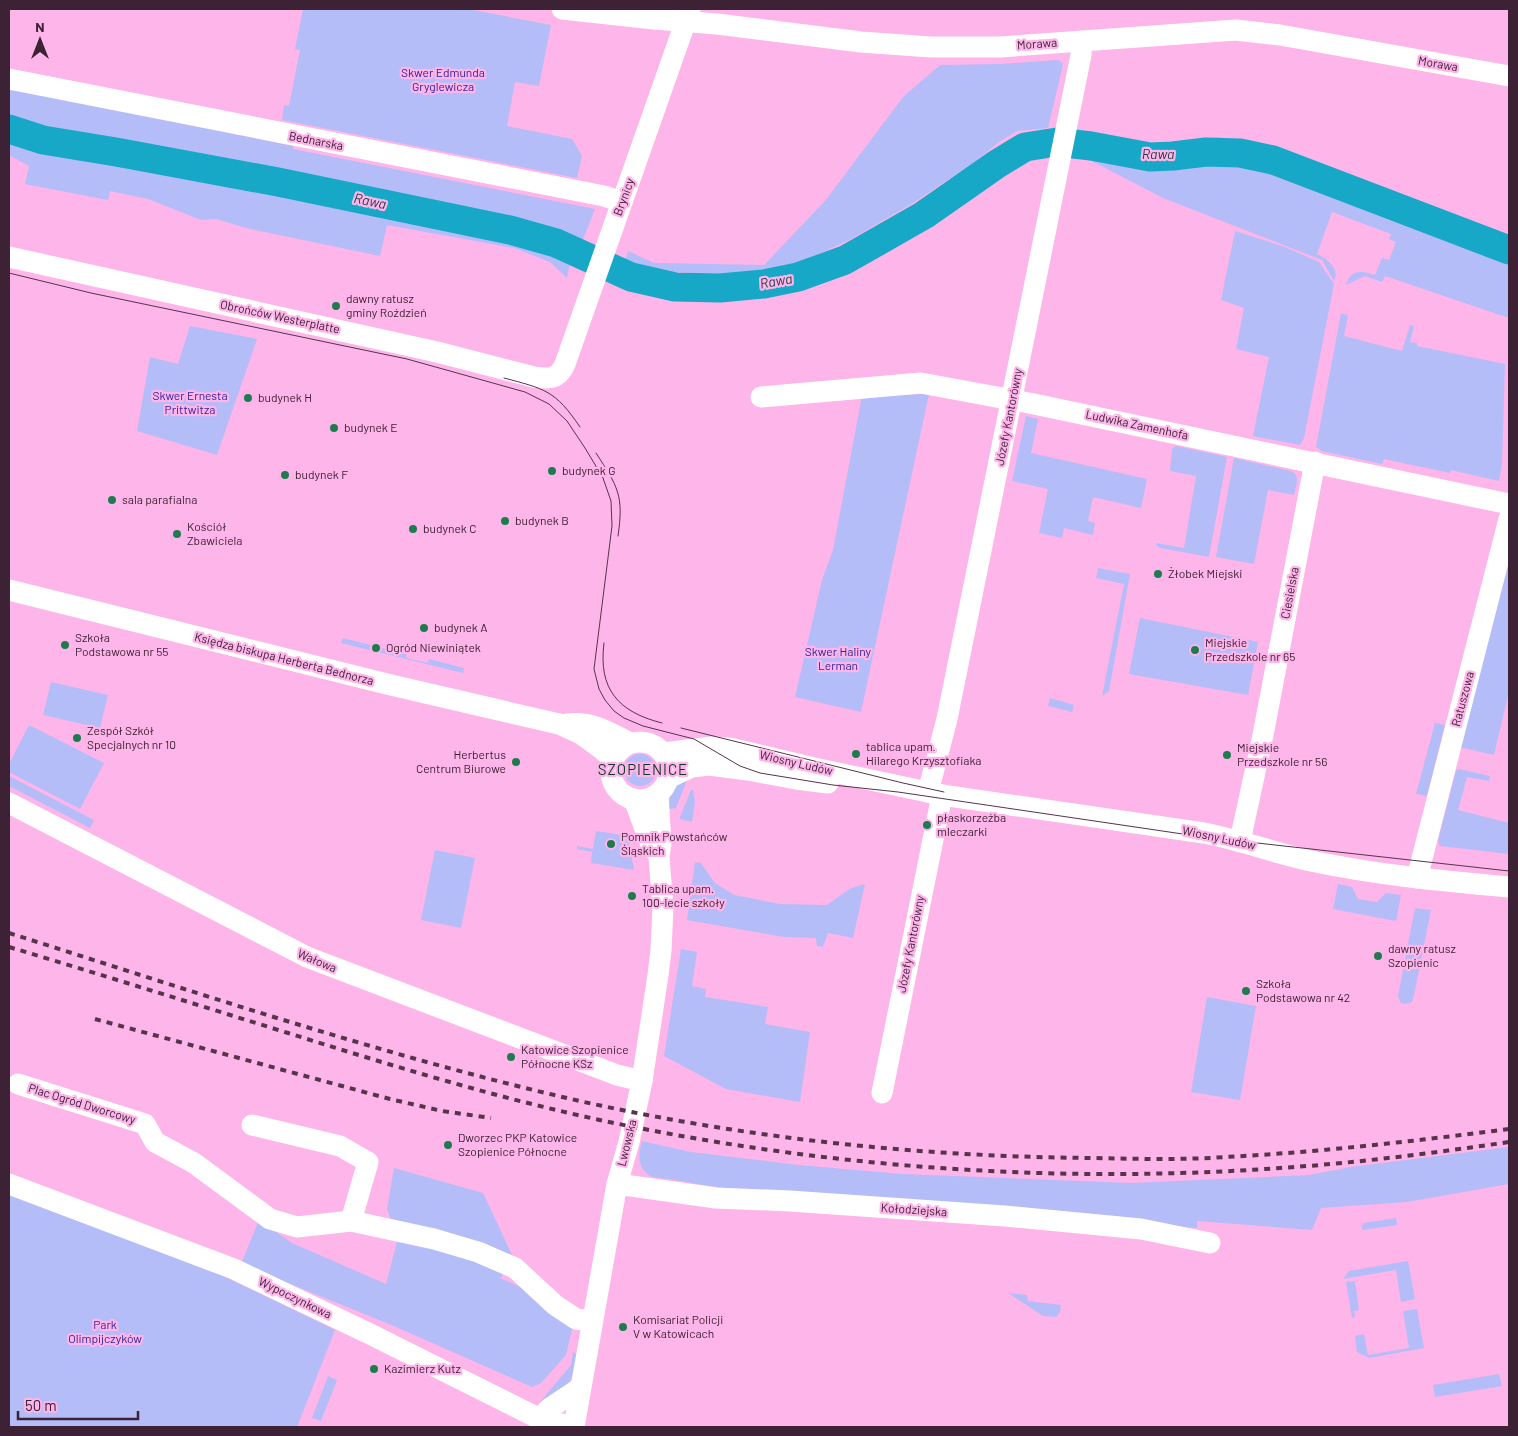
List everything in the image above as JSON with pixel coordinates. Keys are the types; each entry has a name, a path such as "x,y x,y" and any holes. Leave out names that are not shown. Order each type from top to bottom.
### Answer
{"street":[{"name":"Morawa","path":"562,9 688,15 907,46 967,48 1236,30 1258,31 1509,76"},
{"name":"Brynicy","path":"550,378 561,372 565,364 688,15"},
{"name":"Józefy Kantorówny","path":"882,1093 947,719 1069,118 1081,55 1081,41"},
{"name":"Bednarska","path":"9,79 604,196 622,202"},
{"name":"Obrońców Westerplatte","path":"9,257 437,352 534,377 550,378"},
{"name":"Ludwika Zamenhofa","path":"761,397 921,383 1315,462 1509,504"},
{"name":"Ciesielska","path":"1240,842 1263,735 1315,462"},
{"name":"Ratuszowa","path":"1417,878 1509,519"},
{"name":"Księdza biskupa Herberta Bednorza","path":"9,590 391,685 560,724 596,744 612,760"},
{"name":"Księdza biskupa Herberta Bednorza","path":"560,724 576,722 589,724 600,727 630,743"},
{"path":"645,742 652,744 664,753 669,765 663,786 642,800 634,799 620,792 613,782 610,771 612,760 619,750 630,743 645,742"},
{"name":"Wiosny Ludów","path":"664,753 711,747 730,748 935,794"},
{"name":"Wiosny Ludów","path":"663,786 692,767 709,765 801,780 935,794 1204,833 1314,861 1417,878 1509,887"},
{"name":"Lwowska","path":"574,1423 617,1184 629,1142 642,1081 661,950 663,908 659,857 663,786"},
{"name":"Lwowska","path":"634,799 651,845 659,857"},
{"name":"Wałowa","path":"9,803 307,958 617,1075 642,1081"},
{"name":"Plac Ogród Dworcowy","path":"18,1084 145,1124 155,1142 194,1163 270,1219 298,1227 352,1221 434,1239 489,1257 515,1268 555,1305 576,1319 592,1321"},
{"path":"252,1125 340,1146 368,1162 352,1221"},
{"name":"Wypoczynkowa","path":"9,1184 234,1269 545,1419 574,1423"},
{"name":"Kołodziejska","path":"617,1184 716,1198 1005,1216 1141,1229 1210,1243"},
{"path":"545,1419 580,1388"}],"green space":[{"name":"Skwer Edmunda Gryglewicza","path":"303,9 468,9 551,25 539,86 515,82 507,126 572,139 582,156 577,178 282,120 284,105 289,106 300,50 295,49"},
{"path":"1058,60 1063,63 1048,128 1017,131 913,203 849,240 804,261 768,270 724,274 657,271 625,262 628,251 654,263 764,265 825,201 904,96 940,65 1001,64"},
{"path":"9,88 293,146 293,149 595,209 582,242 550,228 473,210 154,147 42,130 9,119"},
{"path":"1091,132 1158,146 1218,137 1262,147 1509,240 1509,318 1385,276 1382,282 1365,276 1346,285 1354,273 1366,272 1375,275 1382,258 1389,260 1396,242 1389,239 1391,234 1332,212 1317,254 1332,265 1335,272 1334,281 1322,260 1163,198 1086,158"},
{"path":"9,138 27,145 256,186 512,239 540,247 570,263 567,278 550,262 514,248 387,225 380,256 246,228 216,219 201,220 148,199 110,191 108,200 25,184 29,166 9,155"},
{"path":"1235,231 1285,247 1319,262 1334,284 1304,438 1300,445 1253,436 1269,357 1236,349 1244,308 1221,300"},
{"path":"1341,313 1348,315 1344,336 1402,351 1410,325 1414,326 1410,342 1417,343 1417,346 1505,364 1502,464 1499,481 1451,470 1450,473 1384,459 1382,464 1322,451 1316,447"},
{"name":"Skwer Ernesta Prittwitza","path":"190,326 257,339 217,455 137,431 150,357 178,364"},
{"name":"Skwer Haliny Lerman","path":"929,394 861,712 795,697 822,580 833,550 862,396"},
{"path":"1026,416 1038,419 1031,453 1147,479 1141,508 1093,497 1088,521 1095,523 1093,535 1064,528 1062,538 1039,533 1048,489 1012,481"},
{"path":"1176,446 1227,457 1209,557 1160,548 1156,545 1156,543 1184,548 1196,476 1170,471 1172,449"},
{"path":"1234,458 1291,471 1297,478 1294,495 1268,490 1254,564 1216,557"},
{"path":"1509,555 1509,691 1494,755 1459,747"},
{"path":"1098,568 1130,574 1109,691 1102,696 1124,584 1096,578"},
{"path":"1140,618 1258,642 1248,695 1129,674"},
{"path":"343,638 406,654 406,658 428,663 429,659 464,668 463,673 341,643"},
{"path":"51,682 108,695 100,728 43,715"},
{"path":"1050,698 1074,705 1072,712 1048,706"},
{"path":"1435,723 1445,725 1427,796 1416,794"},
{"path":"29,725 104,763 80,809 9,772 9,764"},
{"path":"640,754 646,755 651,759 655,764 655,776 651,781 646,785 640,786 634,785 629,781 625,776 624,770 625,764 629,759 634,755"},
{"path":"1459,769 1490,776 1489,781 1467,777 1458,810 1509,823 1509,854 1440,846 1438,841 1456,771"},
{"path":"689,775 676,808 669,809 671,793 680,781"},
{"path":"9,776 94,820 90,828 9,786"},
{"path":"691,790 693,790 695,802 692,822 680,819"},
{"path":"596,831 628,836 634,870 591,863 592,852 577,849 577,846 593,849"},
{"path":"435,850 475,858 461,928 421,920"},
{"path":"695,862 701,863 715,883 734,895 780,904 827,905 851,888 865,884 853,938 828,933 823,947 817,946 816,938 784,937 687,920"},
{"path":"1338,884 1352,887 1358,899 1377,902 1386,893 1401,895 1396,921 1333,909"},
{"path":"1415,908 1431,910 1414,995 1412,1002 1405,1004 1400,1002 1398,996"},
{"path":"681,949 697,952 692,986 706,989 705,997 768,1007 765,1024 810,1032 800,1102 726,1089 664,1056"},
{"path":"1207,997 1256,1006 1240,1100 1191,1092"},
{"path":"642,1141 691,1152 799,1165 902,1174 1131,1183 1309,1175 1351,1167 1509,1147 1509,1184 1407,1202 1321,1208 1312,1230 1197,1221 1197,1228 731,1189 654,1177 642,1169 640,1150"},
{"path":"394,1168 483,1193 515,1261 500,1278 576,1312 566,1355 541,1383 532,1387 389,1324 241,1264 259,1220 292,1243 386,1284 398,1238 387,1209"},
{"name":"Park Olimpijczyków","path":"9,1191 211,1270 335,1330 297,1427 9,1427"},
{"path":"1396,1218 1397,1225 1363,1230 1361,1227 1364,1223"},
{"path":"1408,1261 1415,1299 1401,1302 1396,1270 1343,1279 1349,1271"},
{"path":"1355,1281 1359,1310 1354,1311 1355,1317 1352,1318 1346,1282"},
{"path":"1008,1293 1027,1295 1028,1301 1061,1305 1060,1312 1056,1317 1043,1316"},
{"path":"1417,1309 1424,1348 1369,1358 1357,1352 1355,1336 1364,1334 1368,1355 1409,1348 1403,1311"},
{"path":"573,1352 577,1354 568,1386 550,1399 540,1402 571,1365"},
{"path":"1499,1374 1502,1386 1435,1397 1433,1385"},
{"path":"328,1376 337,1380 321,1421 312,1418"}],"waterway":[{"name":"Rawa","path":"9,129 43,140 278,182 510,230 556,243 631,277 675,287 720,288 764,284 798,277 845,260 924,215 997,164 1025,147 1057,142 1150,157 1206,152 1240,153 1273,160 1509,250"}],"tram line":[{"path":"9,273 91,293 407,359 525,392 549,404 567,421 585,448 603,478 611,501 612,526 594,669 599,689 614,711 624,718 643,726 694,739 740,766 760,773 833,785 898,792 1203,837 1509,871"},
{"path":"504,378 530,385 556,398 580,427"},
{"path":"596,453 610,475 617,492 620,511 618,536"},
{"path":"604,643 604,673 608,686 614,696 634,712 662,723"},
{"path":"681,728 944,792"}],"railway":[{"path":"9,933 295,1024 512,1085 647,1115 774,1136 902,1150 967,1154 1177,1159 1333,1149 1509,1129"},
{"path":"9,947 369,1058 491,1093 614,1123 696,1139 779,1151 862,1161 1029,1173 1197,1173 1309,1166 1509,1142"},
{"path":"95,1019 390,1099 442,1111 491,1118"}],"place":[{"name":"dawny ratusz gminy Roździeń","path":"336,306"},
{"name":"budynek H","path":"248,398"},
{"name":"budynek E","path":"334,428"},
{"name":"budynek G","path":"552,471"},
{"name":"budynek F","path":"285,475"},
{"name":"sala parafialna","path":"112,500"},
{"name":"budynek B","path":"505,521"},
{"name":"budynek C","path":"413,529"},
{"name":"Kościół Zbawiciela","path":"177,534"},
{"name":"Żłobek Miejski","path":"1158,574"},
{"name":"budynek A","path":"424,628"},
{"name":"Szkoła Podstawowa nr 55","path":"65,645"},
{"name":"Ogród Niewiniątek","path":"376,648"},
{"name":"Miejskie Przedszkole nr 65","path":"1195,650"},
{"name":"Zespół Szkół Specjalnych nr 10","path":"77,738"},
{"name":"tablica upam. Hilarego Krzysztofiaka","path":"856,754"},
{"name":"Miejskie Przedszkole nr 56","path":"1227,755"},
{"name":"Herbertus Centrum Biurowe","path":"516,762"},
{"name":"płaskorzeźba mleczarki","path":"927,825"},
{"name":"Pomnik Powstańców Śląskich","path":"611,844"},
{"name":"Tablica upam. 100-lecie szkoły","path":"632,896"},
{"name":"dawny ratusz Szopienic","path":"1378,956"},
{"name":"Szkoła Podstawowa nr 42","path":"1246,991"},
{"name":"Katowice Szopienice Północne KSz","path":"511,1057"},
{"name":"Dworzec PKP Katowice Szopienice Północne","path":"448,1145"},
{"name":"Komisariat Policji V w Katowicach","path":"623,1327"},
{"name":"Kazimierz Kutz","path":"374,1369"}],"district":[{"name":"SZOPIENICE","path":"643,770"}]}
